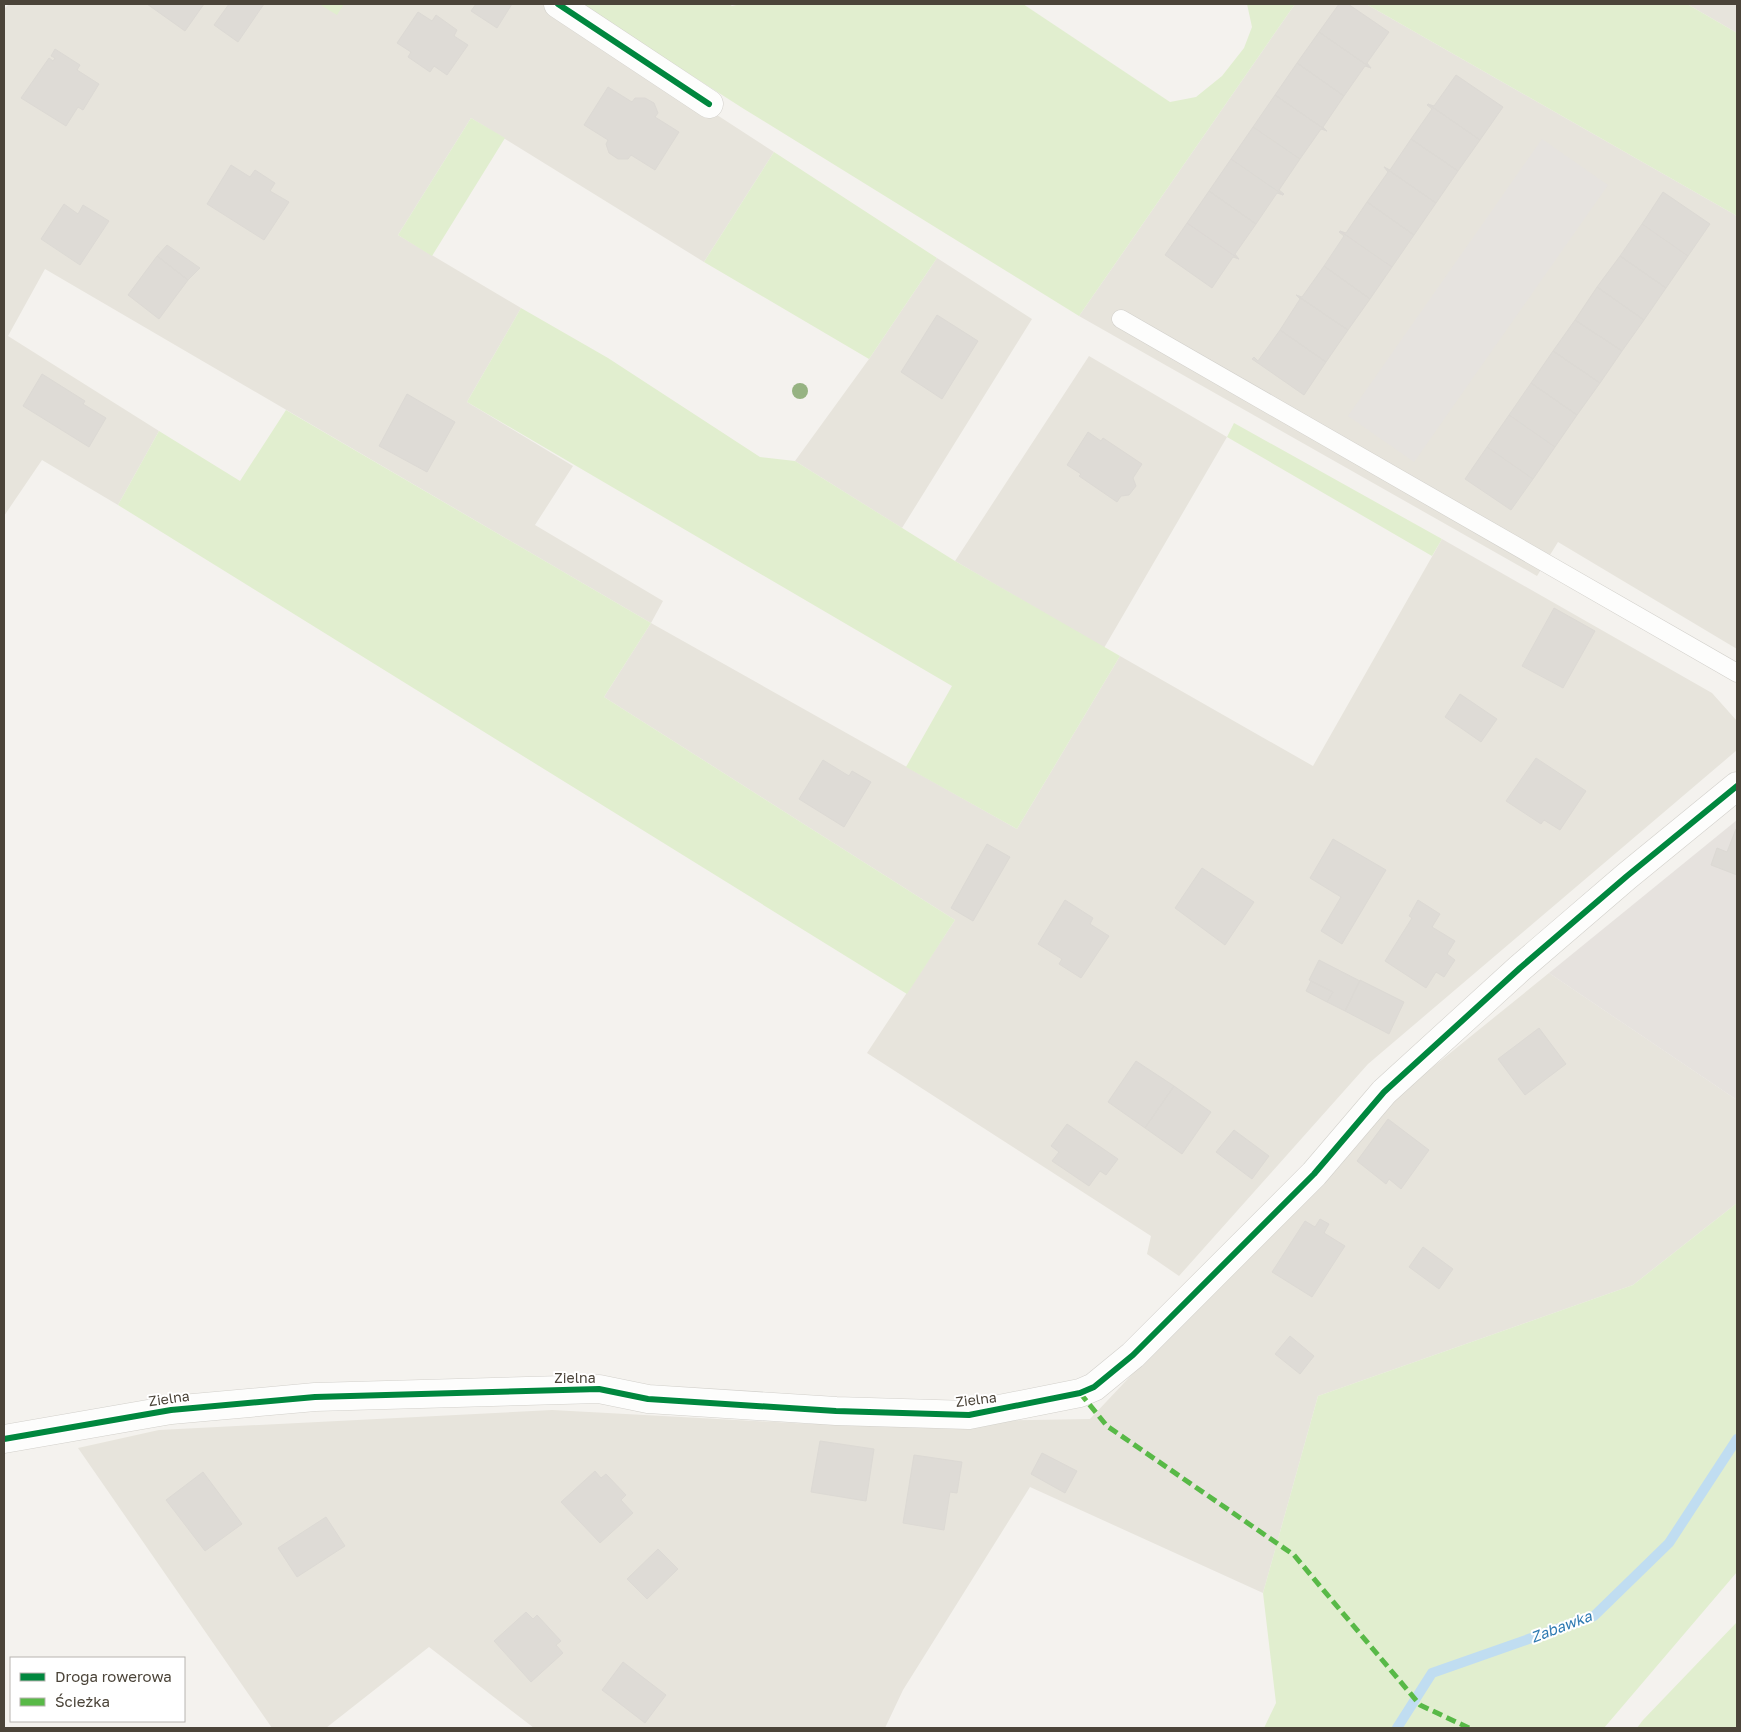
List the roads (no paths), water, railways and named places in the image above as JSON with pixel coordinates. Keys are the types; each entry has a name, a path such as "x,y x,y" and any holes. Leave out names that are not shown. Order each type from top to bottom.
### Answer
{"street":[{"path":"558,4 710,104"},
{"name":"Zielna","path":"4,1439 171,1410 314,1397 474,1391 599,1389 648,1399 836,1411 969,1415 1080,1393 1094,1387 1133,1355 1314,1174 1384,1092 1520,968 1627,876 1737,786"}],"lane":[{"path":"1120,319 1737,673"}],"waterway":[{"name":"Zabawka","path":"1397,1728 1432,1673 1594,1616 1669,1543 1737,1439"}]}
